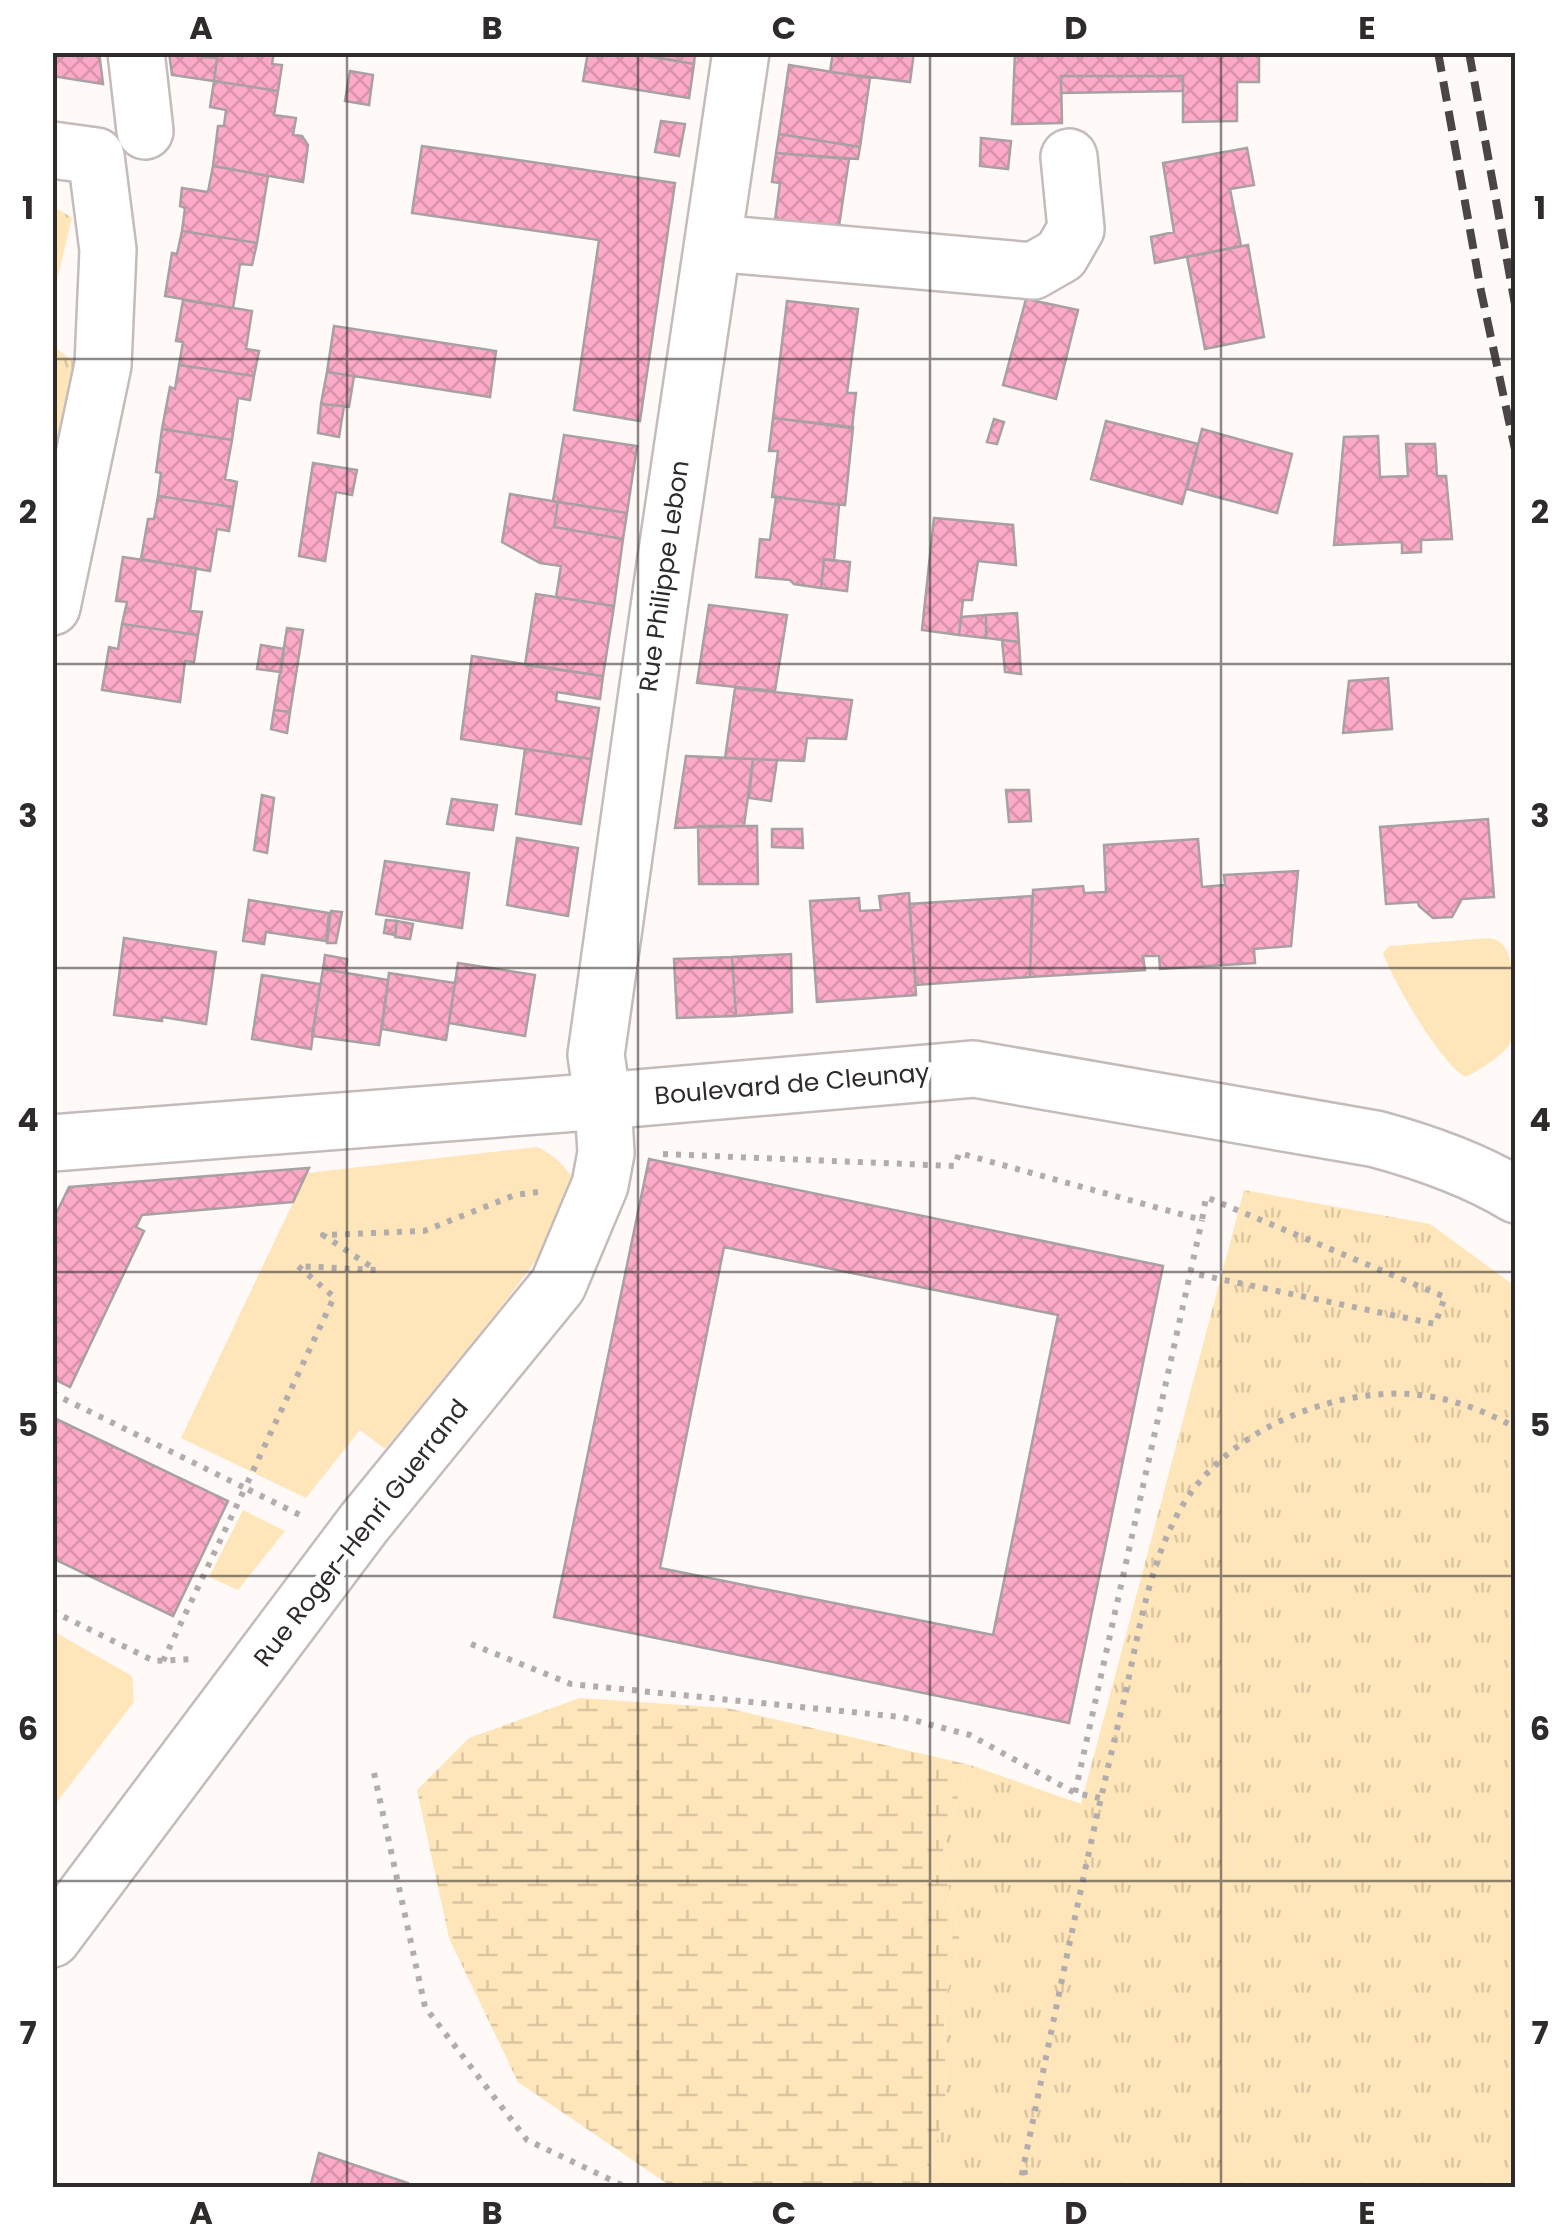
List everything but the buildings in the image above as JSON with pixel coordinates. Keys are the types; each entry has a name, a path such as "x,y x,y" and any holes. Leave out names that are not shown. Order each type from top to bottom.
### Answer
{"street":[{"path":"136,52 145,131"},
{"name":"Rue Philippe Lebon","path":"603,1146 596,1055 741,52"},
{"path":"52,150 96,156 108,250 103,365 52,607"},
{"path":"714,244 1033,271 1061,255 1076,229 1070,157"},
{"name":"Boulevard de Cleunay","path":"52,1142 603,1146 974,1069 1376,1139 1444,1160 1516,1196"},
{"name":"Rue Roger-Henri Guerrand","path":"52,1939 364,1523 558,1284 603,1146"}],"path":[{"path":"163,1661 334,1297 298,1266 376,1270 323,1235 424,1231 515,1195 603,1146 955,1166 958,1152 1202,1220"},
{"path":"1074,1793 1206,1197 1445,1297 1435,1324 1191,1273"},
{"path":"52,1393 300,1514"},
{"path":"1023,2188 1024,2164 1100,1798 1156,1564 1182,1505 1229,1453 1257,1433 1338,1400 1386,1394 1434,1397 1489,1413 1516,1428"},
{"path":"52,1611 154,1660 200,1658"},
{"path":"471,1644 571,1684 902,1717 970,1734 1074,1793 1100,1798"},
{"path":"374,1773 426,2007 527,2140 628,2188"}],"green space":[{"path":"53,206 72,218 53,297"},
{"path":"53,346 80,366 53,528"},
{"path":"1489,938 1503,945 1511,962 1516,1029 1506,1049 1466,1077 1431,1040 1383,953 1389,946"},
{"path":"537,1147 558,1160 573,1179 557,1228 496,1314 385,1449 360,1430 306,1498 181,1438 307,1173"},
{"path":"1244,1190 1430,1224 1515,1286 1515,2187 917,2187 931,2162 946,2108 944,2006 960,1940 942,1856 953,1811 970,1765 1081,1804"},
{"path":"243,1510 285,1531 238,1590 209,1577"},
{"path":"53,1631 132,1676 134,1702 53,1807"},
{"path":"580,1698 727,1708 970,1765 942,1856 960,1940 944,2006 946,2108 931,2162 917,2187 672,2187 518,2082 449,1938 417,1790 469,1738"}],"railway":[{"path":"1438,52 1481,291 1516,454"},
{"path":"1469,52 1516,310"}]}
